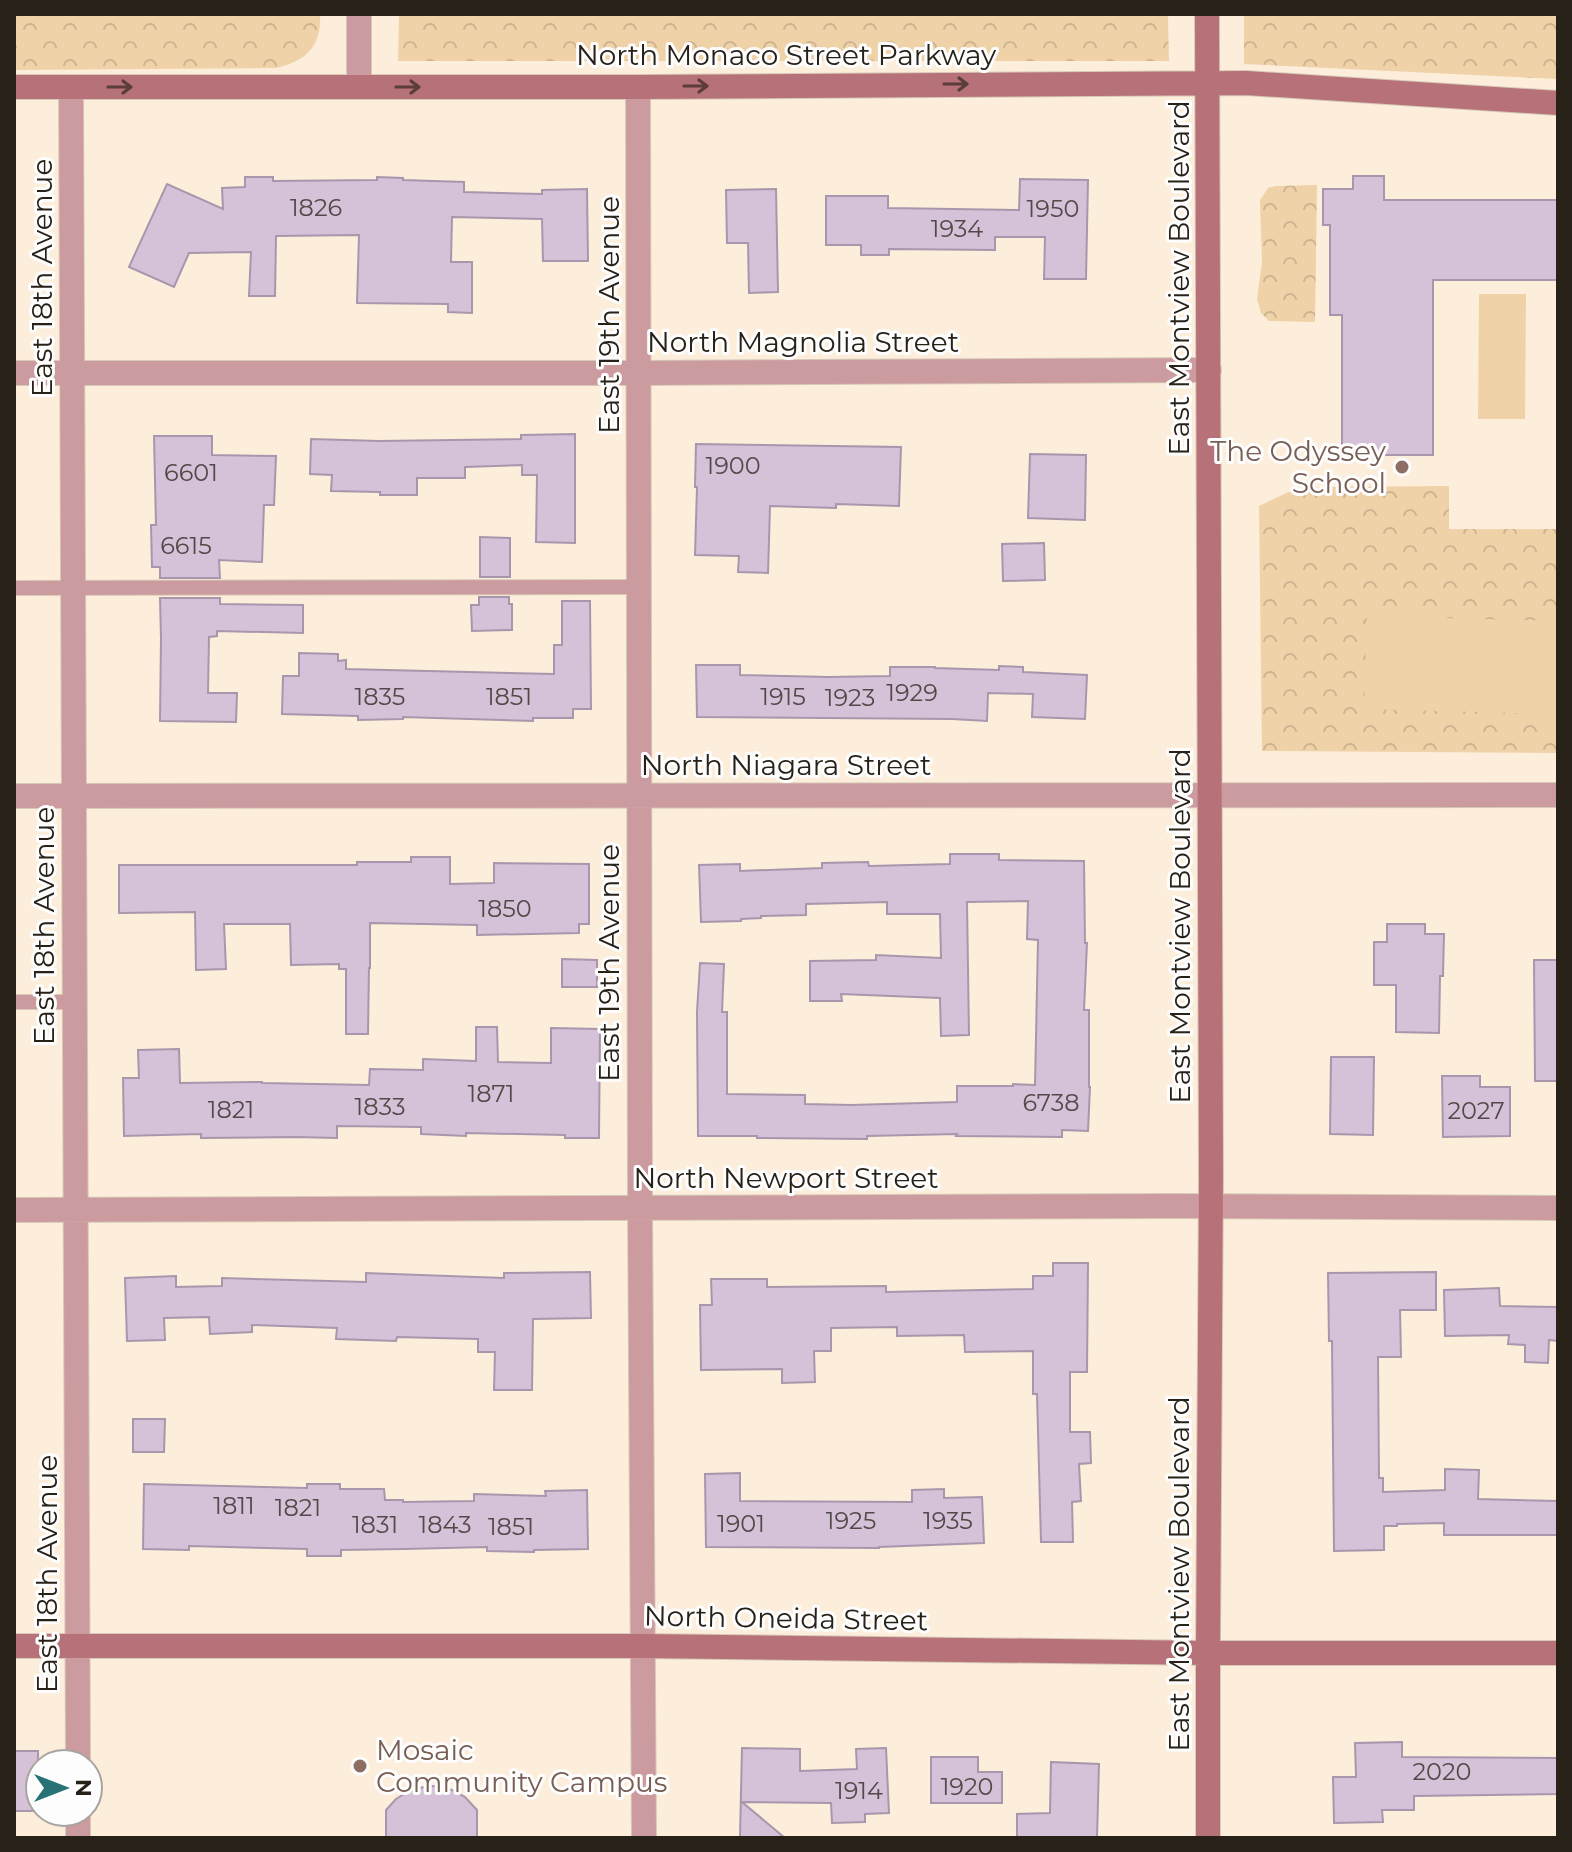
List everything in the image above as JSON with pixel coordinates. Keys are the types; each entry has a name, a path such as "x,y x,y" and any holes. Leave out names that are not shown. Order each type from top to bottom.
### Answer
{"main road":[{"name":"East Montview Boulevard","path":"1207,14 1211,1206 1208,1838"},
{"name":"North Monaco Street Parkway","path":"14,87 1246,83 1558,103"},
{"name":"North Oneida Street","path":"14,1646 643,1646 1208,1653 1558,1653"}],"street":[{"path":"359,14 359,87"},
{"name":"East 18th Avenue","path":"71,87 78,1748"},
{"name":"East 19th Avenue","path":"638,87 644,1838"},
{"name":"North Magnolia Street","path":"14,373 1209,370"},
{"name":"North Niagara Street","path":"14,796 1558,795"},
{"name":"North Newport Street","path":"14,1210 1211,1206 1558,1208"}],"lane":[{"path":"14,588 639,587"},
{"path":"14,1002 74,1002"}],"green space":[{"path":"14,14 320,14 320,25 315,43 304,56 276,68 14,70"},
{"path":"399,14 1168,14 1169,61 398,61"},
{"path":"1244,14 1558,14 1558,79 1244,64"},
{"path":"1317,185 1315,322 1269,321 1261,313 1257,299 1262,262 1260,200 1268,188 1275,186"},
{"path":"1479,294 1526,294 1525,419 1478,419"},
{"path":"1449,486 1449,529 1558,529 1558,753 1262,751 1259,506 1295,489"},
{"path":"1367,616 1558,621 1558,714 1364,709"}],"building":[{"path":"1353,176 1384,176 1384,200 1558,200 1558,280 1433,280 1433,455 1342,455 1342,315 1330,315 1330,225 1323,225 1323,189 1353,189"},
{"path":"245,177 273,177 273,181 377,180 377,177 464,182 464,192 542,194 542,190 587,189 588,261 543,261 542,219 452,217 451,262 472,262 472,313 448,312 448,304 357,303 359,235 276,236 275,296 249,296 251,252 189,253 174,287 129,267 167,184 223,209 222,188 245,187"},
{"path":"1020,179 1088,180 1086,279 1044,279 1045,237 995,237 995,250 889,249 889,255 861,255 861,245 826,245 826,196 888,196 888,208 1019,210"},
{"path":"776,189 778,292 749,293 748,243 727,243 726,190"},
{"path":"575,434 575,543 536,542 537,475 522,475 522,465 465,467 465,478 417,478 417,495 331,491 332,475 310,474 311,439 521,439 521,435"},
{"path":"154,436 212,436 212,455 276,456 274,505 264,505 262,562 219,560 220,578 160,578 160,567 152,567 151,525 156,525"},
{"path":"696,444 901,447 899,506 770,506 768,573 738,572 739,556 695,555"},
{"path":"1030,454 1086,455 1085,520 1028,518"},
{"path":"480,537 510,538 510,577 480,577"},
{"path":"1044,543 1045,580 1003,581 1002,544"},
{"path":"479,597 509,597 512,630 472,631 471,605 479,605"},
{"path":"160,598 220,598 220,604 303,605 303,633 217,631 217,636 209,637 208,693 237,693 236,722 160,721"},
{"path":"562,601 590,601 591,709 573,709 573,718 533,718 533,721 403,717 358,720 358,716 282,714 283,676 299,676 299,653 338,654 338,661 346,660 346,669 554,674 554,645 562,645"},
{"path":"696,665 740,665 740,675 890,676 890,667 999,670 999,666 1023,667 1023,672 1087,675 1085,719 1032,717 1033,694 988,693 987,721 697,717"},
{"path":"950,854 999,854 999,860 1084,861 1087,943 1084,1010 1089,1010 1088,1131 1062,1130 1062,1137 957,1134 867,1136 867,1139 698,1136 697,1012 700,963 724,964 722,1012 727,1012 727,1094 805,1095 805,1104 957,1102 957,1086 1035,1085 1038,940 1027,939 1028,901 967,902 969,1035 941,1036 940,998 841,994 842,1001 810,1001 810,961 876,960 876,955 941,958 940,914 887,914 887,902 806,904 806,915 701,922 699,865 740,864 740,871 822,868 822,863 868,862 869,866 950,864"},
{"path":"411,857 450,857 450,884 494,883 494,863 589,864 589,924 579,924 579,933 477,935 477,925 370,923 368,1034 346,1034 346,969 339,969 339,964 291,965 290,924 224,924 226,969 196,970 195,912 119,913 119,865 357,865 357,862 411,862"},
{"path":"1387,924 1425,924 1425,934 1444,934 1439,1033 1396,1032 1396,985 1374,985 1374,942 1387,942"},
{"path":"562,959 597,960 597,987 562,987"},
{"path":"1534,960 1558,960 1558,1081 1535,1081"},
{"path":"476,1027 497,1027 498,1062 551,1063 551,1028 600,1029 599,1138 421,1134 421,1127 337,1126 337,1138 201,1138 201,1134 124,1136 123,1078 139,1078 138,1050 179,1049 180,1083 369,1085 370,1069 423,1070 423,1059 476,1061"},
{"path":"1331,1057 1374,1057 1373,1135 1330,1134"},
{"path":"1442,1076 1480,1076 1480,1087 1510,1087 1510,1136 1443,1137"},
{"path":"1053,1263 1088,1263 1087,1372 1070,1372 1070,1432 1090,1432 1091,1463 1079,1464 1081,1501 1072,1502 1073,1542 1041,1542 1033,1351 965,1352 964,1335 897,1336 897,1327 831,1328 831,1351 814,1351 815,1382 782,1383 782,1369 701,1370 700,1305 712,1305 711,1279 767,1279 767,1287 886,1286 886,1292 1033,1289 1033,1276 1053,1276"},
{"path":"590,1272 591,1318 533,1319 532,1390 494,1390 495,1352 478,1352 478,1339 336,1339 337,1328 252,1325 252,1332 210,1334 209,1317 164,1318 165,1340 127,1341 125,1278 176,1276 176,1287 222,1286 222,1278 366,1282 366,1273 504,1278 504,1273"},
{"path":"1436,1272 1436,1310 1400,1310 1401,1357 1378,1357 1379,1478 1383,1478 1383,1492 1445,1490 1445,1469 1479,1470 1478,1499 1558,1501 1558,1535 1444,1535 1444,1523 1397,1524 1384,1526 1384,1550 1334,1551 1332,1341 1329,1341 1328,1273"},
{"path":"1499,1288 1500,1306 1558,1307 1558,1341 1549,1340 1548,1363 1525,1362 1525,1345 1508,1344 1509,1335 1445,1336 1444,1290"},
{"path":"133,1419 165,1419 164,1452 133,1452"},
{"path":"740,1473 740,1501 912,1502 912,1490 944,1489 944,1498 982,1497 984,1543 879,1548 706,1547 705,1474"},
{"path":"144,1484 307,1488 307,1484 340,1484 340,1489 384,1489 385,1500 403,1502 474,1501 474,1494 546,1496 545,1491 587,1490 588,1549 534,1552 487,1551 487,1547 341,1550 341,1556 307,1556 307,1549 189,1546 189,1550 143,1549"},
{"path":"1402,1742 1402,1757 1558,1758 1558,1794 1414,1796 1414,1810 1382,1810 1383,1822 1334,1823 1333,1777 1356,1777 1355,1743"},
{"path":"742,1748 800,1749 800,1771 857,1769 856,1749 886,1748 889,1813 865,1814 865,1822 832,1823 831,1803 742,1802 785,1838 740,1838"},
{"path":"14,1751 24,1751 24,1811 14,1811"},
{"path":"931,1757 978,1757 978,1772 1002,1772 1002,1803 931,1803"},
{"path":"1051,1762 1099,1764 1097,1838 1017,1838 1017,1814 1050,1813"},
{"path":"431,1786 454,1791 477,1810 477,1838 386,1838 386,1810 406,1793"}],"place":[{"name":"The Odyssey School","path":"1402,467"},
{"name":"Mosaic Community Campus","path":"360,1766"}]}
